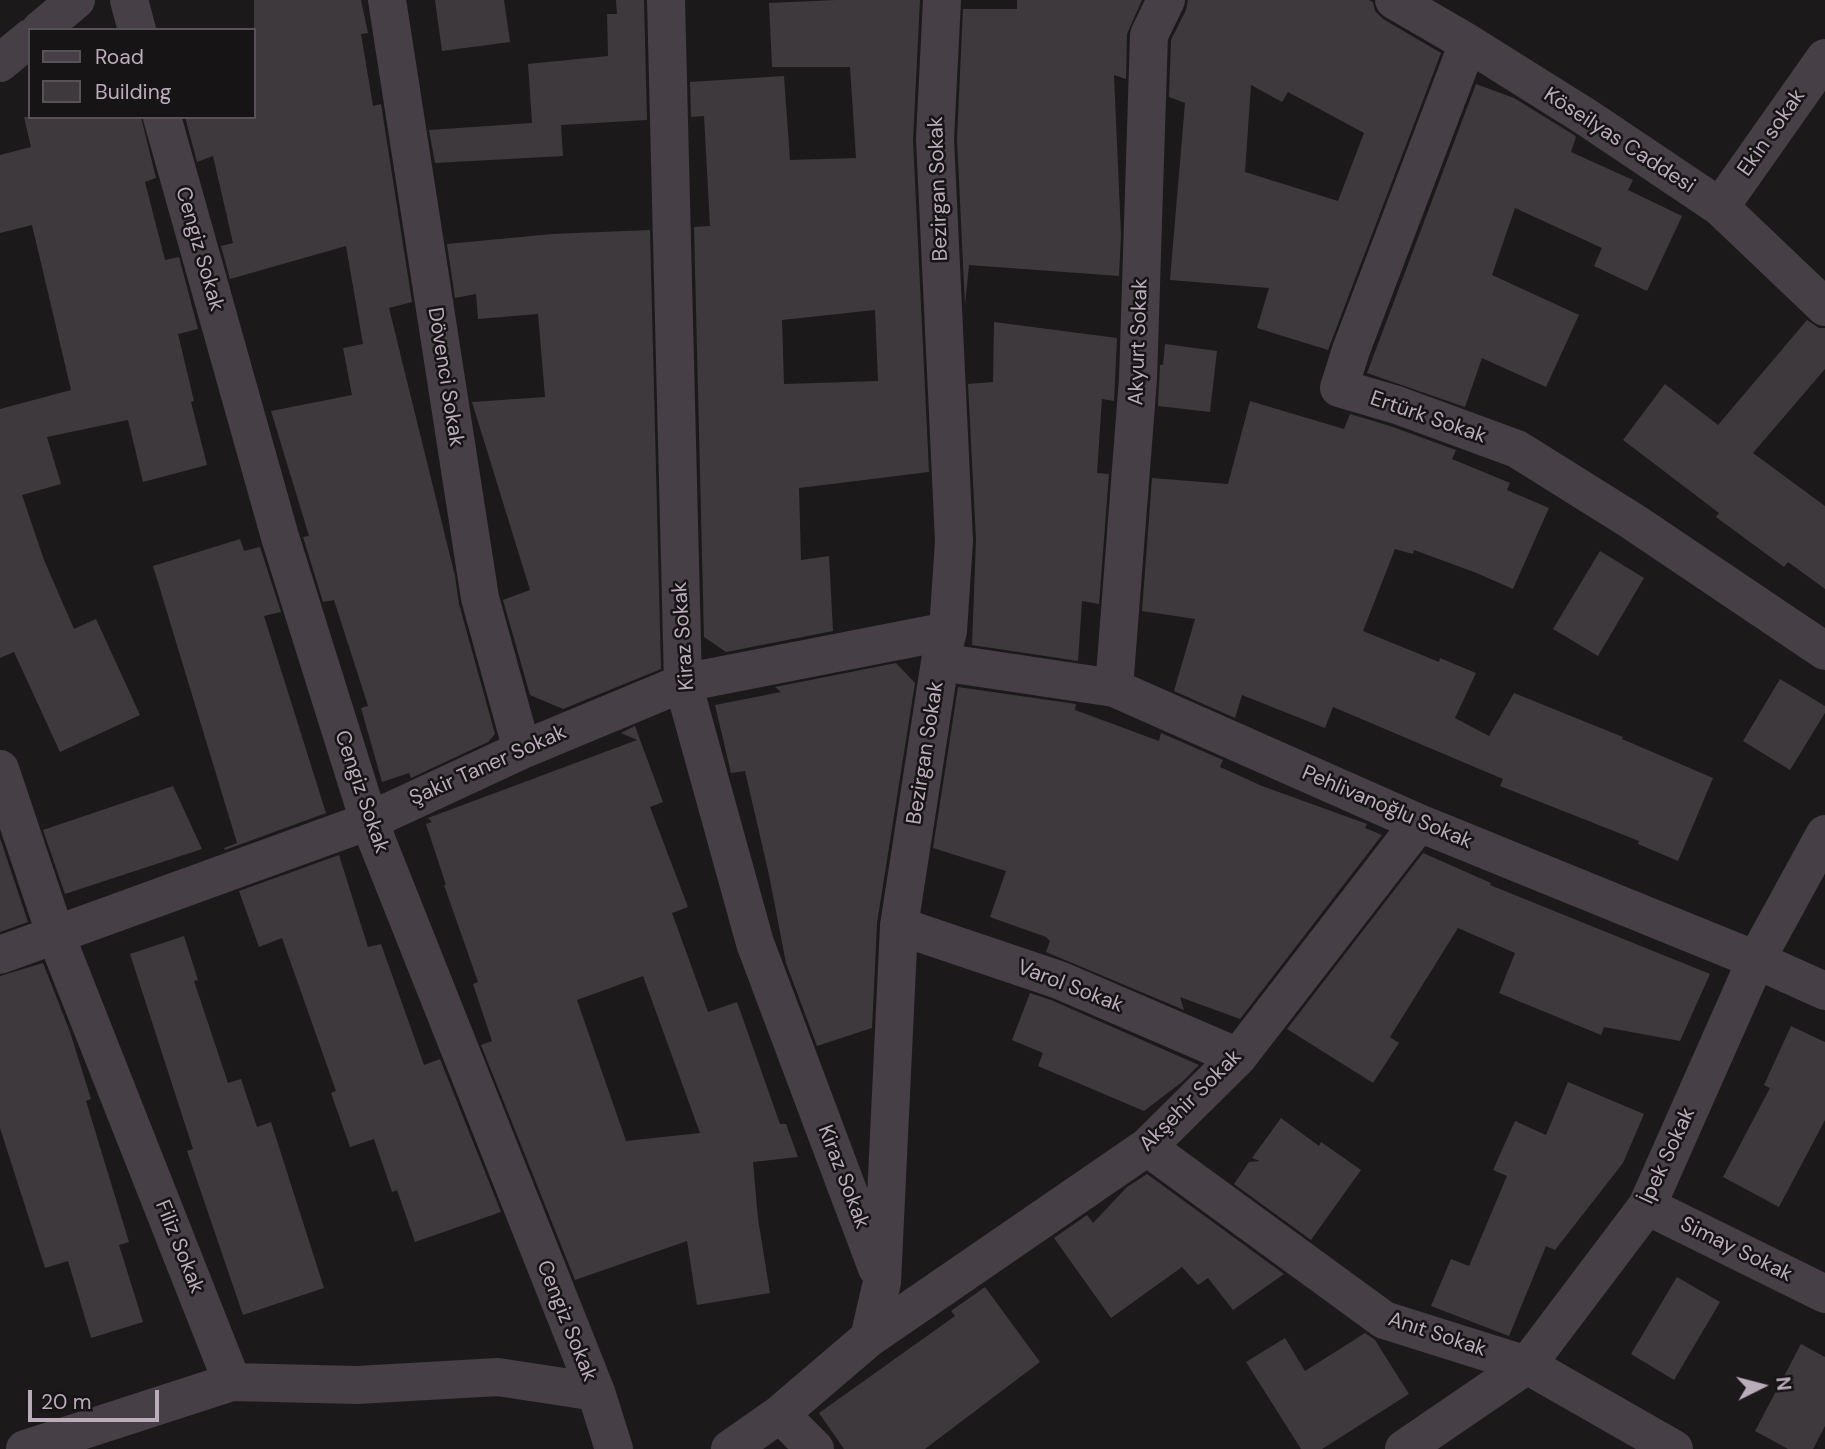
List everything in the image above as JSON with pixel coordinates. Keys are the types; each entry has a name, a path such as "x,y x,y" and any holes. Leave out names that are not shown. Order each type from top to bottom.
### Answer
{"street":[{"path":"42,28 76,0"},
{"path":"129,0 136,28"},
{"name":"Dövenci Sokak","path":"387,0 480,598 522,750"},
{"name":"Kiraz Sokak","path":"666,0 683,683 755,943 882,1282"},
{"name":"Bezirgan Sokak","path":"869,1338 882,1282 899,926 944,647 954,541 935,139 942,0"},
{"name":"Akyurt Sokak","path":"1115,688 1138,379 1149,35 1166,0"},
{"name":"Köseilyas Caddesi","path":"1394,0 1586,117 1720,207 1825,307"},
{"path":"0,63 28,40"},
{"name":"Ertürk Sokak","path":"1468,43 1339,388 1397,405 1517,449 1632,521 1825,651"},
{"name":"Ekin sokak","path":"1720,207 1825,58"},
{"name":"Cengiz Sokak","path":"163,119 280,537 369,821 596,1392 614,1449"},
{"name":"Şakir Taner Sokak","path":"0,955 369,821 522,750 683,683 944,647"},
{"name":"Pehlivanoğlu Sokak","path":"944,647 1115,688 1419,823 1756,960 1825,991"},
{"name":"Filiz Sokak","path":"0,768 55,936 232,1382"},
{"name":"Akşehir Sokak","path":"869,1338 1147,1147 1238,1057 1419,823"},
{"name":"İpek Sokak","path":"1405,1449 1527,1364 1647,1206 1756,960 1825,834"},
{"name":"Varol Sokak","path":"899,926 1059,980 1238,1057"},
{"name":"Anıt Sokak","path":"1147,1147 1384,1320 1527,1364 1674,1449"},
{"name":"Simay Sokak","path":"1647,1206 1825,1294"},
{"path":"730,1449 780,1414 869,1338"},
{"path":"25,1449 232,1382 357,1385 498,1377 596,1392"},
{"path":"780,1414 815,1449"}],"building":[{"path":"254,0 361,0 368,33 361,34 373,106 381,104 412,302 389,308 455,576 459,604 495,734 488,742 411,778 409,773 382,782 361,708 368,706 334,600 323,602 303,537 309,536 271,411 352,395 343,348 363,344 346,246 230,279 221,246 233,243 213,156 197,162 186,119 256,119"},
{"path":"435,0 504,0 510,42 442,51"},
{"path":"616,0 644,0 647,120 561,125 563,156 435,163 429,130 532,123 528,64 608,56 607,14 617,14"},
{"path":"920,0 913,140 929,472 799,488 801,560 829,556 833,631 726,652 704,637 694,227 710,226 704,116 691,117 690,82 784,76 790,160 856,158 850,67 772,67 769,3","holes":["875,310 878,381 784,384 782,320"]},
{"path":"1017,0 1142,0 1127,34 1126,79 1114,75 1121,235 1119,276 969,265 965,305 957,139 963,9 1017,9"},
{"path":"1188,0 1369,0 1383,19 1441,53 1328,350 1257,328 1269,288 1170,280 1185,103 1169,97 1171,40","holes":["1251,85 1282,102 1288,92 1364,133 1338,201 1245,172"]},
{"path":"1476,84 1514,98 1574,135 1576,137 1571,152 1633,180 1628,190 1682,216 1647,291 1594,266 1602,248 1515,208 1492,275 1579,315 1546,387 1482,358 1465,407 1367,373"},
{"path":"24,117 141,119 156,178 145,182 165,260 179,257 198,329 178,334 207,465 143,482 128,420 47,437 61,484 22,495 44,560 74,629 96,619 140,715 60,752 14,652 0,658 0,409 71,390 32,225 0,233 0,155 31,147"},
{"path":"650,230 661,669 563,709 530,695 503,600 530,590 472,402 545,397 538,314 478,319 476,294 455,298 447,244 552,234"},
{"path":"1807,320 1819,328 1825,328 1825,369 1753,453 1825,506 1825,589 1788,562 1784,567 1716,517 1719,513 1623,440 1665,384 1718,425"},
{"path":"994,322 1117,338 1114,401 1102,399 1097,473 1109,474 1099,604 1082,601 1078,661 972,645 976,540 968,384 993,382"},
{"path":"1165,344 1217,351 1210,412 1158,406 1160,365 1163,365"},
{"path":"1250,401 1344,429 1350,414 1390,426 1456,450 1452,459 1510,483 1507,490 1549,508 1513,589 1414,550 1413,554 1395,549 1363,631 1439,662 1440,658 1476,673 1455,718 1489,736 1514,693 1623,737 1622,739 1713,778 1678,861 1638,844 1639,841 1500,786 1503,779 1333,707 1325,728 1242,695 1235,718 1174,691 1195,619 1142,611 1152,478 1228,484"},
{"path":"240,539 244,551 260,547 281,612 264,616 326,813 225,850 224,848 237,843 153,566"},
{"path":"1600,551 1644,578 1598,656 1553,629"},
{"path":"896,663 915,683 877,923 872,1028 817,1046 786,963 745,771 731,773 715,705 781,692 775,687"},
{"path":"1780,679 1825,706 1825,713 1790,770 1743,741"},
{"path":"958,687 1076,704 1075,710 1159,741 1161,733 1223,760 1220,767 1262,786 1367,824 1365,828 1382,835 1240,1019 1180,997 1184,1010 1046,952 1050,941 1046,937 990,917 1006,871 933,848"},
{"path":"635,726 663,802 650,807 688,907 672,913 708,1012 737,1002 780,1124 786,1124 798,1157 753,1162 758,1219 770,1293 697,1305 687,1241 575,1280 481,1045 492,1041 473,984 478,982 426,824 432,822 428,818 637,740 621,733","holes":["643,976 700,1133 626,1141 577,1000"]},
{"path":"173,786 202,849 65,894 43,830"},
{"path":"0,838 28,922 0,932"},
{"path":"1423,853 1491,883 1490,885 1710,974 1680,1041 1604,1027 1601,1035 1499,993 1515,953 1458,928 1390,1037 1399,1043 1373,1083 1287,1029"},
{"path":"339,855 368,947 381,944 424,1065 440,1059 501,1212 415,1242 397,1190 392,1192 374,1139 350,1147 331,1093 336,1091 282,938 259,947 239,891"},
{"path":"184,936 198,980 194,981 228,1083 241,1079 257,1127 271,1122 324,1288 243,1315 187,1151 193,1149 130,954"},
{"path":"43,963 70,1032 91,1099 86,1101 129,1242 119,1245 143,1322 91,1338 68,1261 45,1268 0,1128 0,976"},
{"path":"1030,993 1199,1065 1182,1082 1144,1111 1038,1066 1043,1053 1012,1040"},
{"path":"1791,1026 1825,1042 1825,1120 1779,1207 1723,1177 1770,1088 1764,1085"},
{"path":"1568,1082 1644,1114 1623,1163 1555,1250 1546,1246 1509,1336 1431,1306 1451,1259 1469,1266 1507,1176 1493,1170 1515,1121 1546,1135"},
{"path":"1281,1118 1319,1146 1321,1142 1361,1170 1311,1240 1234,1184 1249,1162 1260,1161 1252,1158"},
{"path":"1147,1174 1284,1274 1233,1310 1208,1278 1198,1285 1182,1267 1111,1318 1054,1238 1087,1215 1093,1223 1127,1187"},
{"path":"1677,1277 1720,1302 1674,1380 1631,1354"},
{"path":"985,1287 1040,1362 925,1449 844,1449 819,1413 955,1316 951,1311"},
{"path":"1365,1333 1375,1340 1409,1394 1322,1449 1301,1449 1246,1362 1285,1338 1305,1371"},
{"path":"1801,1344 1825,1357 1825,1426 1813,1449 1788,1449 1755,1431"}]}
